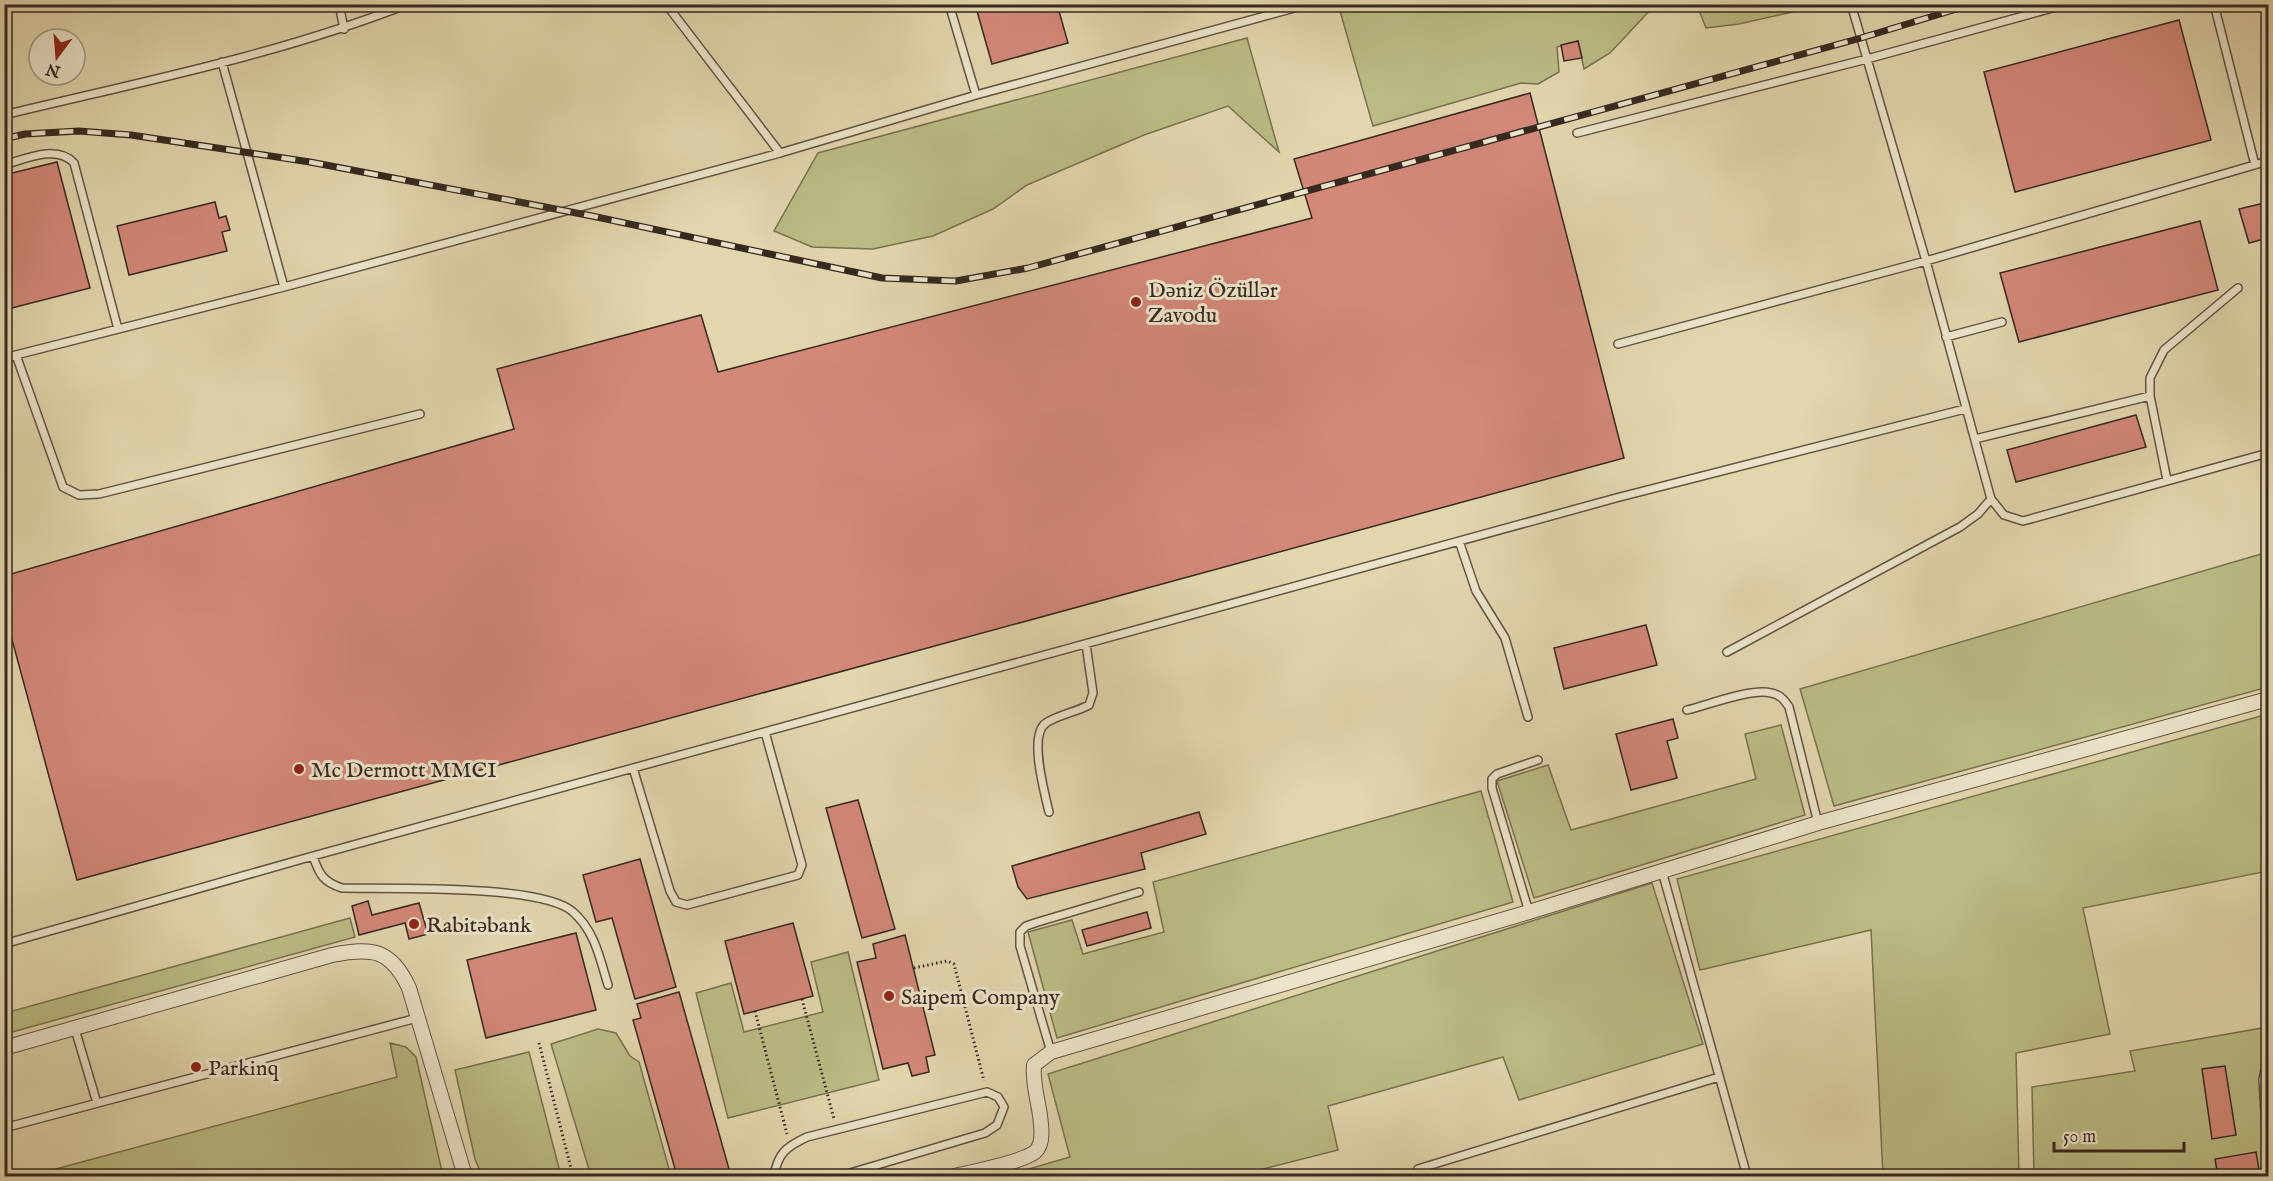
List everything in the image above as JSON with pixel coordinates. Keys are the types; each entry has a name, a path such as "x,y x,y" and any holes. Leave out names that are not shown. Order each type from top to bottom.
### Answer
{"street":[{"path":"954,1176 1035,1152 1040,1144 1041,1126 1033,1077 1034,1065 1051,1052 1529,912 1818,823 2268,699"},
{"path":"4,1048 354,951 373,951 387,957 401,970 409,988 465,1176"}],"lane":[{"path":"339,4 344,29"},
{"path":"4,115 222,62 344,29 408,4"},
{"path":"666,4 780,153"},
{"path":"949,4 976,95"},
{"path":"4,358 284,287 780,153 976,95 1309,4"},
{"path":"1851,4 1926,261 1991,499 2004,515 2023,521 2268,453"},
{"path":"1577,133 1867,59 2067,4"},
{"path":"2214,4 2255,165"},
{"path":"222,62 284,287"},
{"path":"4,165 58,154 68,156 74,163 118,329"},
{"path":"1618,344 1926,261 2268,161"},
{"path":"2167,480 2150,396 2150,378 2164,350 2238,288"},
{"path":"1946,337 2002,322"},
{"path":"16,355 63,487 79,495 99,494 420,414"},
{"path":"1975,440 2150,396"},
{"path":"4,944 313,856 1459,542 1965,409"},
{"path":"1727,652 1960,527 1978,514 1991,499"},
{"path":"1459,542 1476,591 1505,638 1528,717"},
{"path":"1049,812 1037,749 1040,730 1046,723 1089,705 1093,693 1086,644"},
{"path":"1687,710 1757,693 1773,693 1784,699 1789,707 1818,823"},
{"path":"633,768 670,891 676,902 687,905 782,880 798,875 802,866 765,732"},
{"path":"1529,912 1492,788 1492,779 1497,774 1538,760"},
{"path":"313,856 320,877 342,888 494,892 561,903 577,915 590,932 608,986"},
{"path":"1662,871 1747,1176"},
{"path":"1051,1052 1020,946 1020,932 1026,926 1038,921 1139,891"},
{"path":"4,1128 417,1018"},
{"path":"75,1029 97,1103"},
{"path":"2268,1057 2263,1079 2268,1160"},
{"path":"1418,1169 1719,1077"},
{"path":"774,1176 782,1150 807,1137 987,1092 998,1097 1004,1107 997,1125 985,1133 840,1176"}],"path":[{"path":"914,968 947,961 954,964 987,1092"},
{"path":"802,999 837,1129"},
{"path":"755,1011 790,1145"},
{"path":"539,1043 573,1176"}],"green space":[{"path":"1362,4 1655,5 1610,53 1584,69 1578,41 1557,47 1559,72 1538,84 1521,83 1373,126 1340,11"},
{"path":"1697,4 1824,5 1739,24 1706,28"},
{"path":"1247,38 1279,152 1228,106 1144,135 1027,185 993,209 933,236 873,249 812,247 774,231 818,153"},
{"path":"2268,552 2268,687 1834,806 1800,689"},
{"path":"2268,714 2268,871 2083,908 2110,1034 2016,1053 2019,1176 1883,1176 1871,930 1700,970 1677,879"},
{"path":"1781,725 1805,815 1534,898 1497,781 1548,765 1571,830 1756,779 1745,734"},
{"path":"1481,791 1513,902 1057,1038 1028,932 1072,920 1083,954 1164,932 1153,882"},
{"path":"1652,883 1703,1044 1519,1100 1503,1057 1328,1106 1338,1150 1247,1173 1247,1176 1005,1176 1070,1157 1048,1074"},
{"path":"350,918 355,937 5,1034 5,1013"},
{"path":"848,952 879,1080 728,1118 696,993 731,983 744,1032 823,1012 811,962"},
{"path":"2268,1027 2268,1176 2034,1176 2032,1087 2135,1071 2130,1051"},
{"path":"598,1029 616,1033 630,1056 639,1062 671,1176 591,1176 551,1044"},
{"path":"390,1043 406,1047 416,1057 443,1176 30,1176 397,1077"},
{"path":"529,1052 561,1176 482,1176 475,1159 455,1070"}],"building":[{"path":"975,4 1057,4 1068,43 992,64"},
{"path":"2179,20 2211,140 2015,192 1984,72"},
{"path":"1578,41 1582,58 1564,61 1561,45"},
{"path":"1530,93 1624,458 77,880 4,610 4,576 514,429 497,369 701,315 718,372 1312,218 1294,159"},
{"path":"57,162 90,288 4,310 4,175"},
{"path":"215,202 219,218 226,216 230,230 222,232 227,251 129,275 117,226"},
{"path":"2268,202 2268,238 2249,243 2239,209"},
{"path":"2200,221 2218,290 2019,342 2000,273"},
{"path":"2136,415 2146,447 2016,482 2007,450"},
{"path":"1646,625 1657,665 1564,689 1554,648"},
{"path":"1673,719 1678,738 1667,741 1677,778 1631,790 1616,734"},
{"path":"858,800 895,929 862,938 826,808"},
{"path":"1199,812 1206,834 1141,853 1145,869 1027,899 1018,887 1012,866"},
{"path":"640,859 676,987 635,999 612,918 596,922 583,875"},
{"path":"368,901 372,915 419,903 428,934 409,939 405,923 359,935 352,906"},
{"path":"1147,912 1151,928 1087,946 1082,930"},
{"path":"793,923 813,996 744,1014 725,941"},
{"path":"576,933 596,1010 486,1038 467,960"},
{"path":"905,935 935,1055 926,1057 929,1072 912,1076 908,1063 883,1069 857,962 876,958 873,944"},
{"path":"679,992 731,1176 677,1176 633,1020 641,1018 637,1004"},
{"path":"2225,1066 2236,1135 2212,1139 2202,1069"},
{"path":"2256,1152 2260,1176 2218,1176 2215,1159"}],"railway":[{"path":"4,139 25,134 79,131 131,135 310,162 592,216 882,278 956,281 1028,268 1861,38 1973,4"}],"place":[{"name":"Dəniz Özüllər Zavodu","path":"1136,302"},
{"name":"Mc Dermott MMCI","path":"299,769"},
{"name":"Rabitəbank","path":"414,924"},
{"name":"Saipem Company","path":"889,996"},
{"name":"Parkinq","path":"196,1067"}]}
